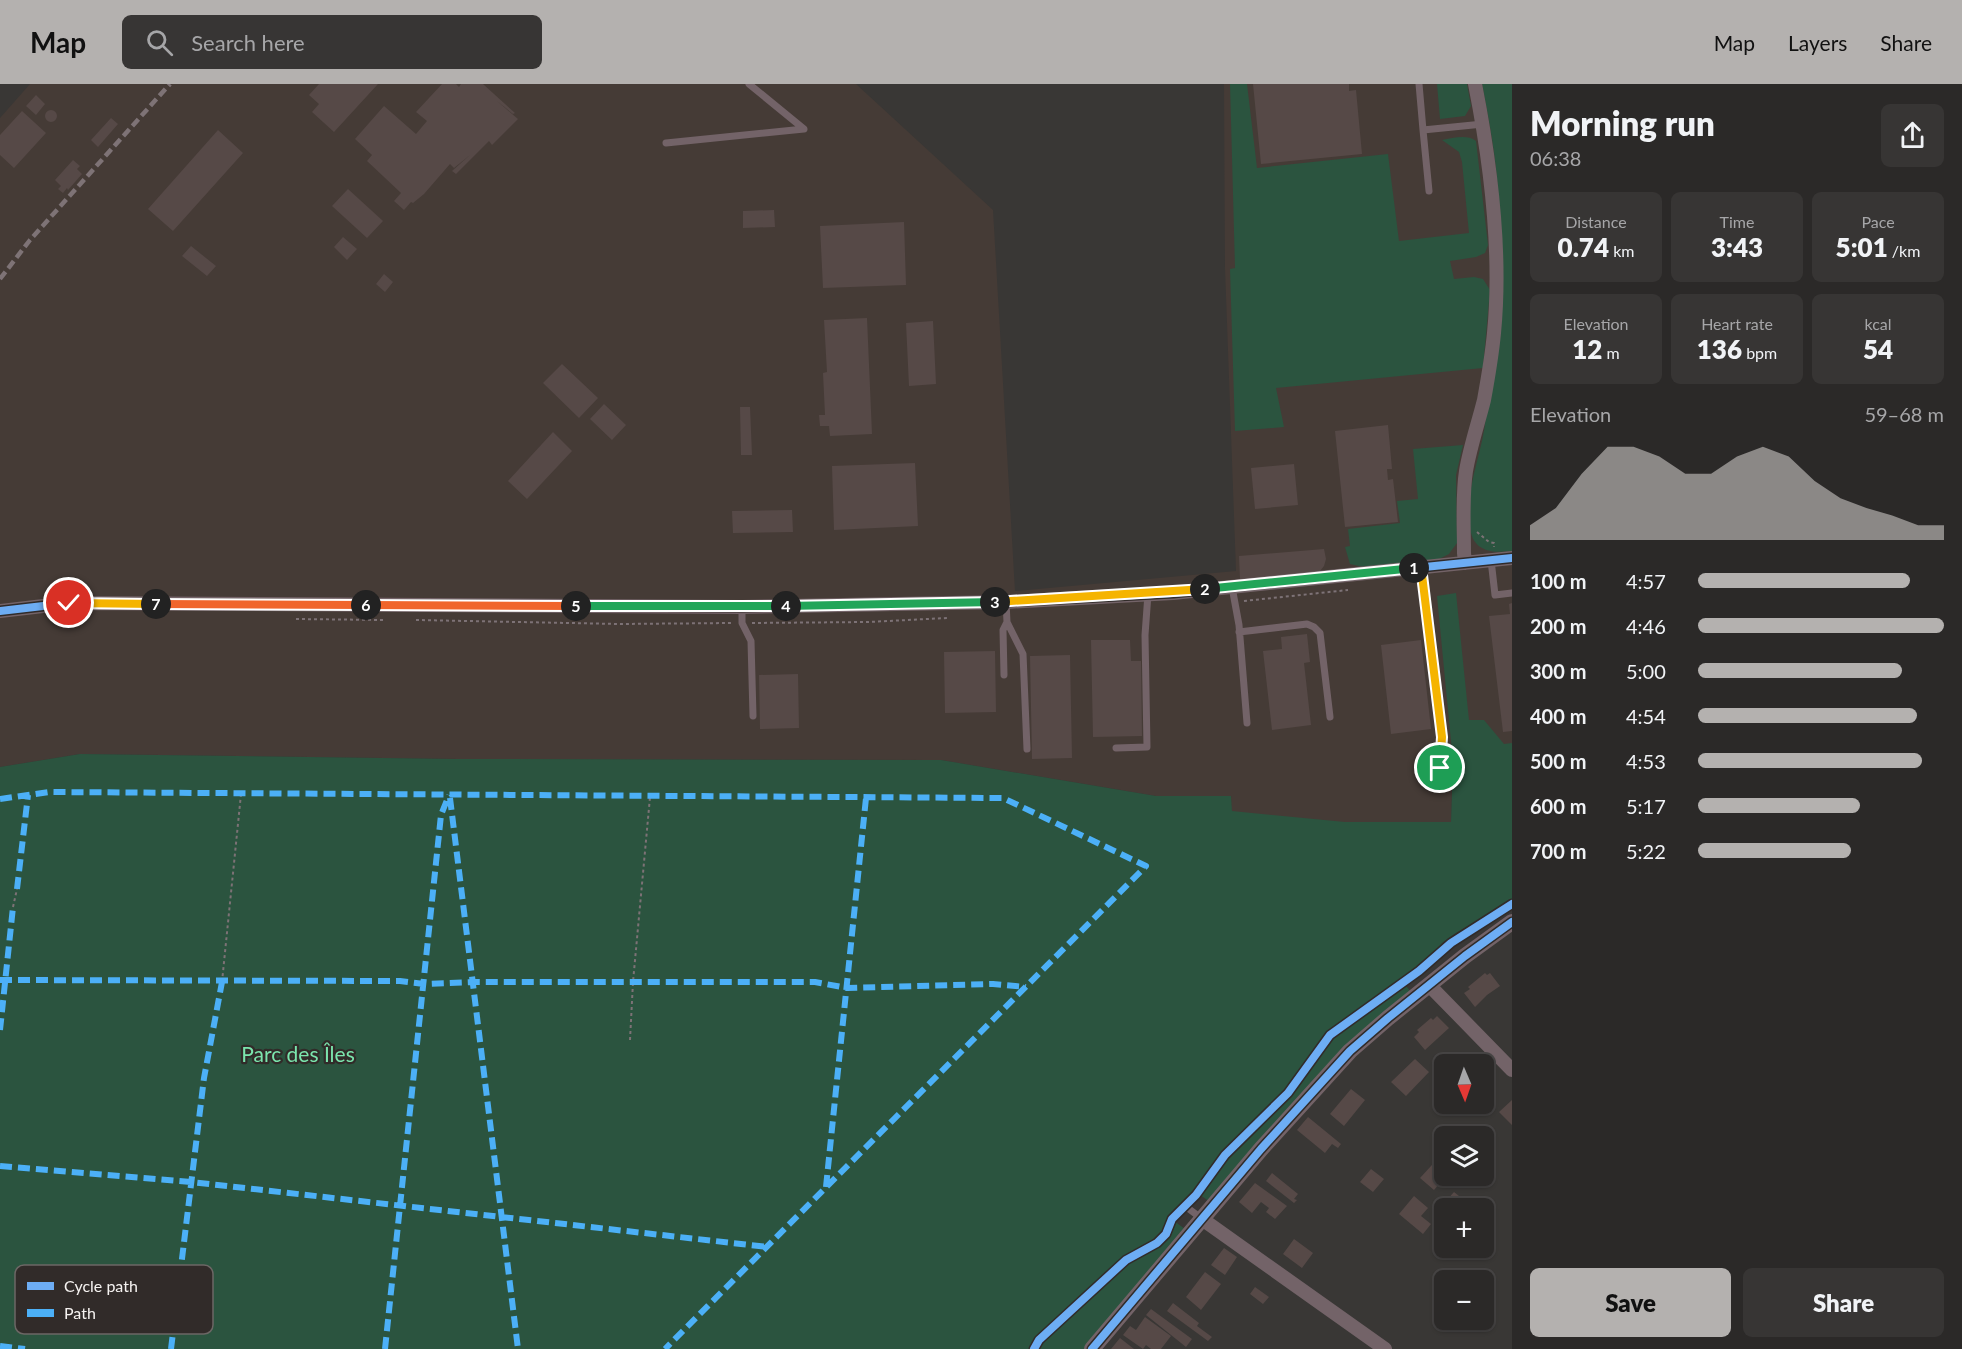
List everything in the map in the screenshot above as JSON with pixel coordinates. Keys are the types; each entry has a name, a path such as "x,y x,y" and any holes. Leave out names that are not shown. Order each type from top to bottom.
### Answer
{"street":[{"path":"1466,563 1464,553 1466,472 1490,364 1497,285 1495,238 1483,124 1475,84"},
{"path":"0,611 69,603 742,607 1006,602 1232,587 1512,558"},
{"path":"1092,1349 1195,1214 1261,1149 1344,1058 1388,1018 1465,956 1512,922"},
{"path":"1429,985 1512,1070"},
{"path":"1195,1214 1385,1349"}],"lane":[{"path":"666,143 804,129 748,84"},
{"path":"1419,84 1429,191"},
{"path":"1423,130 1483,124"},
{"path":"1491,560 1495,595 1512,593"},
{"path":"1421,567 1442,737 1440,768"},
{"path":"1232,587 1239,632 1247,723"},
{"path":"1116,748 1147,747 1144,635 1148,594"},
{"path":"1006,602 1007,622 1023,654 1027,749"},
{"path":"742,607 742,623 751,641 753,716"},
{"path":"1004,675 1003,630 1007,622"},
{"path":"1239,632 1307,624 1314,627 1320,633 1330,717"}],"path":[{"path":"222,981 241,794"},
{"path":"630,1040 650,797"},
{"path":"13,908 17,889"}],"shaded area":[{"path":"30,84 856,84 993,210 1015,591 1236,571 1225,268 1224,84 1512,84 1512,764 1453,762 1451,822 1232,844 1231,796 1156,796 941,760 456,759 80,754 0,767 0,118"}],"green space":[{"path":"1230,84 1247,84 1257,168 1388,154 1399,241 1469,233 1462,162 1459,152 1442,140 1464,137 1476,141 1488,245 1485,253 1476,257 1450,261 1454,279 1474,277 1483,279 1490,290 1483,368 1276,388 1284,427 1235,431 1230,269 1235,268"},
{"path":"1437,84 1467,84 1471,106 1465,116 1440,119"},
{"path":"1482,84 1512,84 1512,551 1506,552 1487,550 1477,545 1471,533 1469,518 1471,488 1486,416 1498,214 1496,165"},
{"path":"1463,445 1456,475 1457,543 1449,554 1439,559 1363,567 1350,564 1345,547 1350,546 1348,529 1400,523 1397,501 1418,499 1413,449"},
{"name":"Parc des Îles","path":"1456,593 1469,720 1484,720 1504,744 1512,743 1512,901 1442,943 1434,955 1402,981 1411,992 1210,1202 1196,1192 1173,1210 1174,1221 1185,1229 1084,1349 0,1349 0,767 80,754 456,759 941,760 1156,796 1231,796 1232,811 1345,822 1451,822 1453,762 1437,596"}],"building":[{"path":"319,84 378,84 334,132 312,112 319,104 309,95"},
{"path":"442,84 456,84 459,87 461,84 483,84 515,113 513,114 497,101 518,119 492,145 489,141 456,174 452,171 470,155 454,168 450,164 424,194 413,203 411,202 404,210 394,201 401,193 367,161 372,155 355,139 384,106 416,134 427,121 416,112"},
{"path":"1253,84 1349,84 1349,91 1356,90 1362,154 1261,164"},
{"path":"36,95 45,104 36,115 26,106"},
{"path":"53,110 57,116 53,122 49,122 45,114"},
{"path":"22,111 46,133 14,168 0,155 0,135"},
{"path":"111,118 118,124 98,147 91,140"},
{"path":"218,130 243,153 173,231 148,209"},
{"path":"73,160 80,166 77,169 82,174 63,193 58,189 61,186 55,180"},
{"path":"348,189 383,221 367,238 332,206"},
{"path":"774,210 775,227 743,228 743,211"},
{"path":"904,222 906,285 823,288 820,226"},
{"path":"343,237 357,249 347,260 334,247"},
{"path":"191,246 216,266 207,276 182,256"},
{"path":"384,274 393,282 385,292 376,284"},
{"path":"867,318 872,434 830,436 829,426 820,426 819,415 825,415 823,373 827,372 824,320"},
{"path":"933,321 936,384 909,386 906,323"},
{"path":"562,364 598,398 579,418 543,383"},
{"path":"604,404 626,425 612,440 590,419"},
{"path":"740,407 750,407 752,455 741,455"},
{"path":"1388,425 1392,469 1387,469 1388,480 1393,479 1398,522 1345,527 1335,431"},
{"path":"553,432 572,451 527,499 508,481"},
{"path":"915,463 918,526 834,530 832,466"},
{"path":"1294,464 1298,505 1255,509 1251,468"},
{"path":"792,510 793,532 733,533 732,511"},
{"path":"1324,549 1326,559 1320,571 1240,579 1239,556"},
{"path":"1512,603 1512,731 1503,732 1489,616 1510,614 1509,604"},
{"path":"1307,634 1310,662 1304,663 1311,725 1272,730 1263,651 1282,649 1281,637"},
{"path":"1091,640 1130,640 1131,661 1141,661 1142,736 1093,737"},
{"path":"1421,640 1431,729 1391,734 1381,645"},
{"path":"995,651 996,712 945,713 944,652"},
{"path":"1070,655 1072,758 1032,759 1030,656"},
{"path":"798,674 799,728 760,729 759,675"},
{"path":"1485,973 1487,975 1490,973 1500,986 1475,1007 1464,993"},
{"path":"1437,1016 1449,1028 1425,1050 1414,1037 1419,1032 1417,1030 1431,1018 1433,1020"},
{"path":"1415,1059 1429,1072 1406,1096 1391,1082"},
{"path":"1351,1089 1365,1100 1344,1126 1330,1114"},
{"path":"1512,1100 1512,1125 1499,1112"},
{"path":"1308,1117 1341,1144 1338,1148 1332,1144 1325,1153 1297,1130"},
{"path":"1434,1163 1434,1186 1437,1186 1434,1190 1420,1178"},
{"path":"1371,1169 1384,1179 1373,1192 1360,1182"},
{"path":"1272,1173 1298,1194 1294,1203 1266,1181"},
{"path":"1255,1183 1287,1206 1275,1219 1266,1212 1269,1208 1261,1202 1252,1213 1239,1202"},
{"path":"1454,1192 1462,1198 1449,1198"},
{"path":"1414,1196 1428,1208 1421,1216 1431,1224 1423,1234 1399,1214"},
{"path":"1294,1239 1313,1253 1302,1268 1283,1254"},
{"path":"1224,1248 1237,1257 1225,1275 1211,1265"},
{"path":"1205,1272 1221,1284 1201,1310 1186,1297"},
{"path":"1255,1287 1269,1297 1263,1304 1250,1294"},
{"path":"1173,1303 1199,1323 1197,1326 1212,1337 1208,1341 1167,1311"},
{"path":"1151,1309 1192,1339 1186,1347 1146,1315"},
{"path":"1145,1317 1171,1336 1161,1349 1151,1349 1146,1345 1143,1349 1123,1335 1130,1326 1136,1330"},
{"path":"1120,1338 1134,1349 1111,1349"}],"railway":[{"path":"0,279 30,240 170,84"}],"marked path":[{"path":"0,799 49,792 1003,798 1146,866 665,1349"},
{"path":"17,889 28,795"},
{"path":"385,1349 441,815 449,795"},
{"path":"450,798 518,1349"},
{"path":"826,1187 866,798"},
{"path":"0,1030 13,907"},
{"path":"0,980 400,981 424,984 815,982 847,988 993,984 1026,987"},
{"path":"181,1265 204,1078 222,982"},
{"path":"0,1166 191,1182 768,1247"},
{"path":"171,1349 173,1334"},
{"path":"0,1346 25,1349"}],"cycle path":[{"path":"0,611 69,603 742,607 1006,602 1173,593 1512,558"},
{"path":"1034,1349 1039,1340 1126,1260 1157,1243 1166,1234 1172,1219 1196,1195 1225,1155 1288,1093 1330,1035 1419,971 1451,943 1512,904"},
{"path":"1092,1349 1261,1149 1350,1051 1465,956 1512,922"}],"route":[{"path":"69,603 742,607 1006,602 1173,593 1421,567 1442,737 1440,768"}]}
